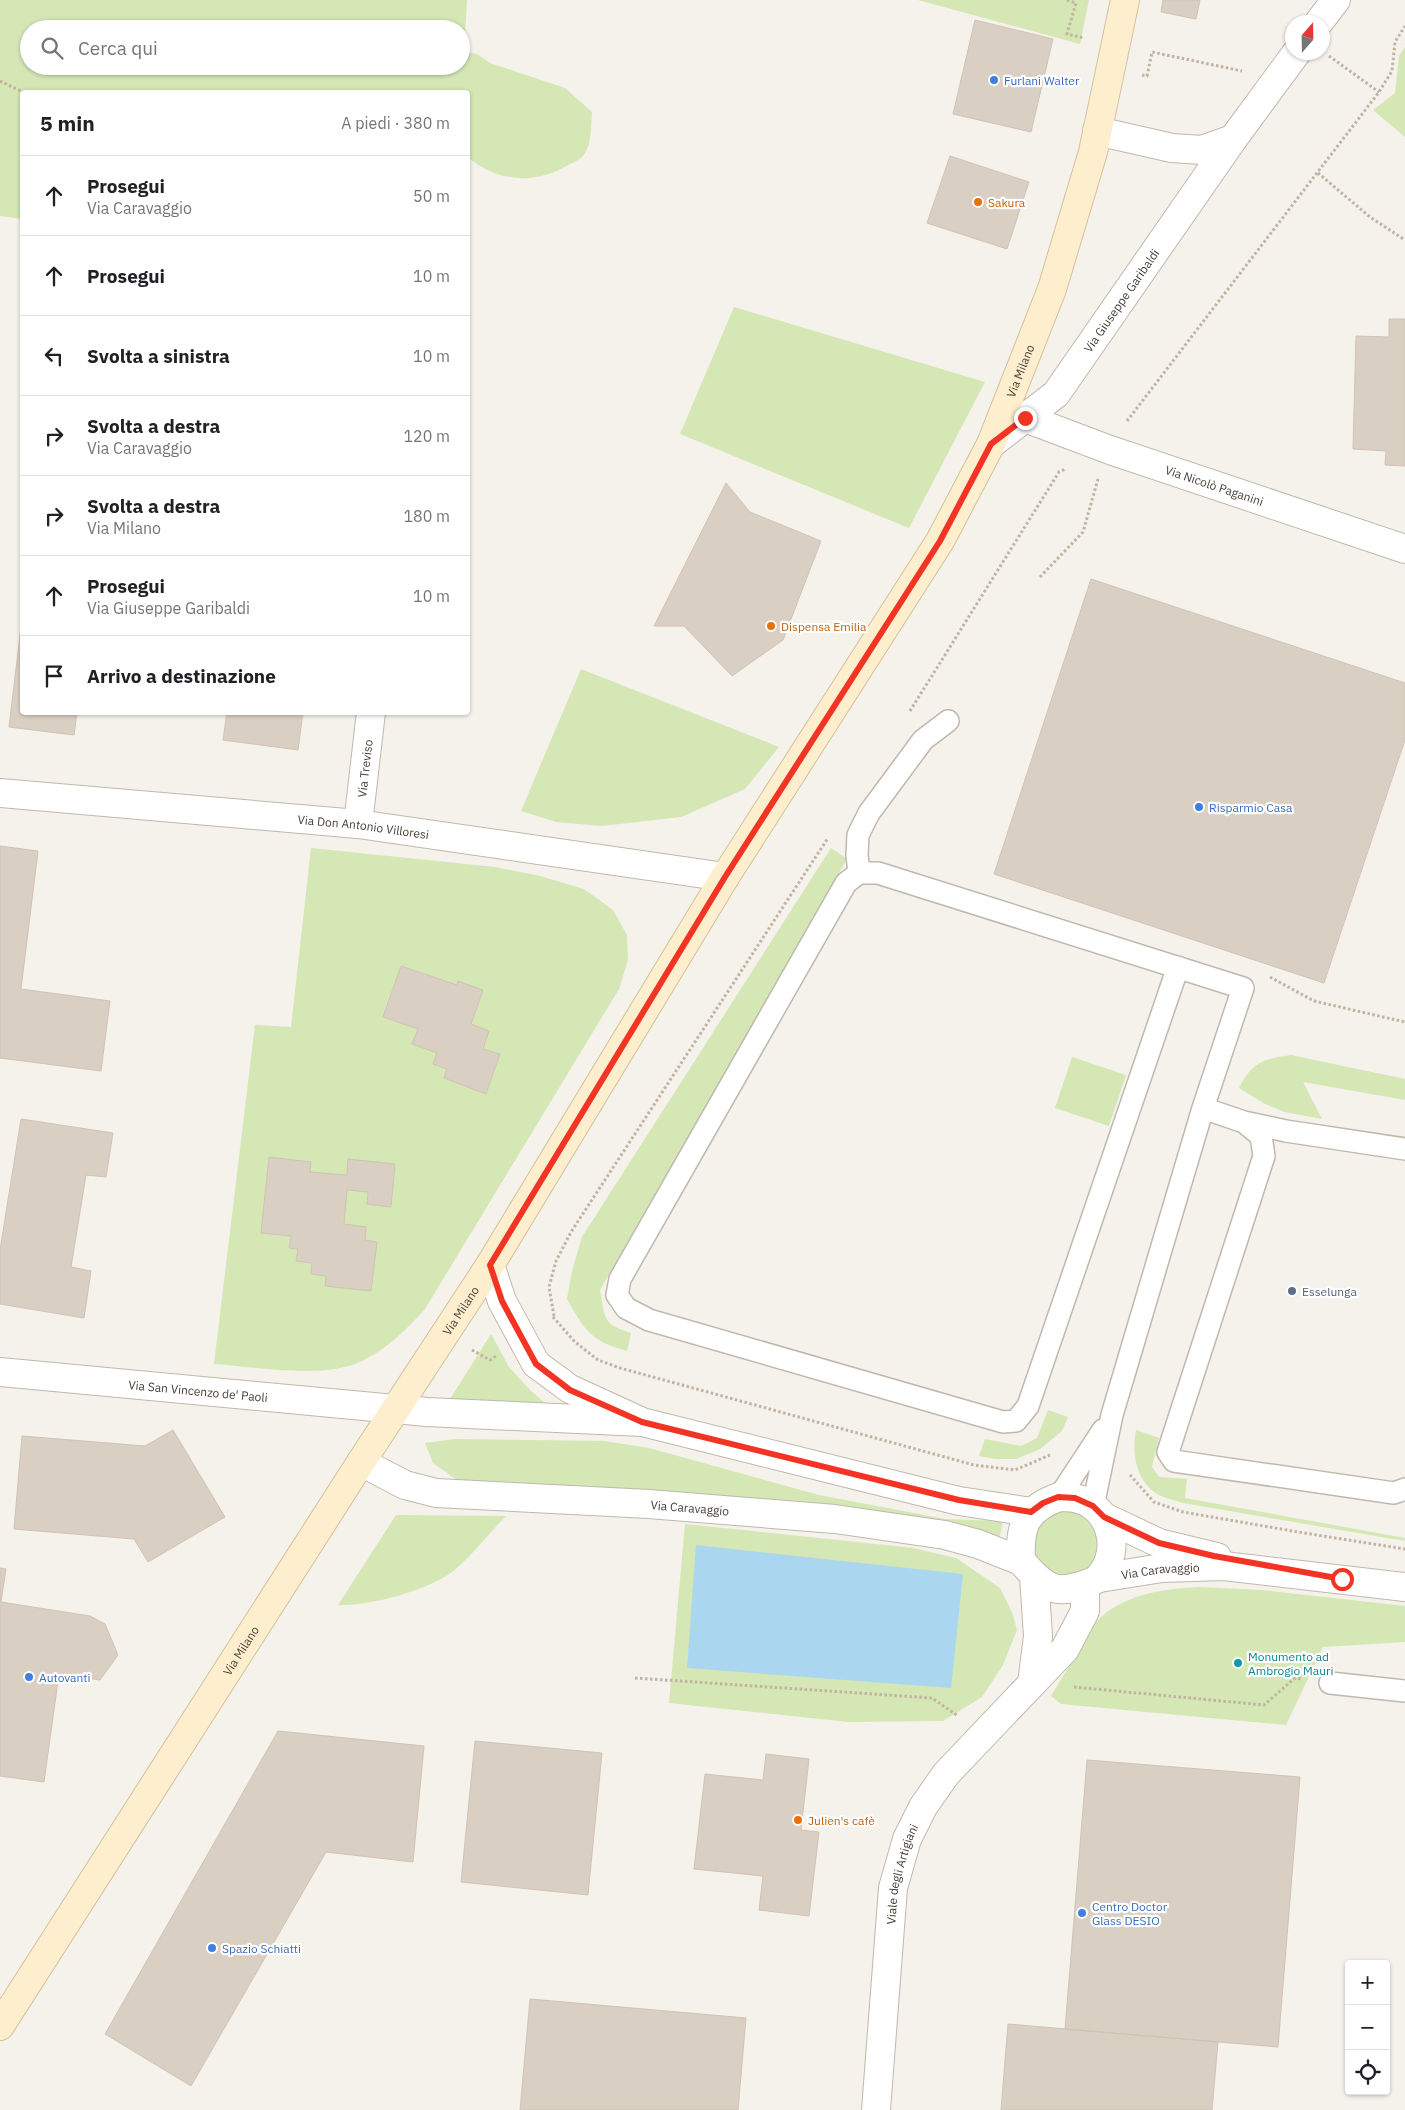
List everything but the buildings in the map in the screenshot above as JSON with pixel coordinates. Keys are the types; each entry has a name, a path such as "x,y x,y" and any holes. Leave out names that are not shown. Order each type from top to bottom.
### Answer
{"main road":[{"name":"Via Milano","path":"0,2026 361,1462 490,1265 725,877 940,541 991,444 1052,289 1090,161 1125,0"}],"street":[{"path":"1324,15 1336,0"},
{"name":"Via Giuseppe Garibaldi","path":"991,444 1056,394 1233,139 1291,60"},
{"path":"1097,130 1172,148 1202,150 1233,139"},
{"name":"Via Nicolò Paganini","path":"1025,418 1106,457 1405,549"},
{"name":"Via Treviso","path":"358,824 371,715"},
{"name":"Via Don Antonio Villoresi","path":"0,793 358,824 725,877"},
{"path":"490,1265 502,1301 536,1364 570,1390 642,1422 959,1500 1031,1512"},
{"name":"Via San Vincenzo de' Paoli","path":"0,1372 396,1408"},
{"path":"396,1408 427,1412 642,1422"},
{"name":"Via Caravaggio","path":"361,1462 405,1485 436,1493 649,1504 835,1519 945,1535 978,1544 1027,1568"},
{"path":"1027,1568 1053,1588 1069,1589 1092,1581 1108,1564 1112,1548 1111,1532 1099,1511 1075,1498 1058,1497 1043,1503 1031,1512 1021,1532 1038,1636 1032,1684"},
{"name":"Via Caravaggio","path":"1099,1511 1159,1543 1214,1556 1342,1579"},
{"name":"Via Caravaggio","path":"1092,1581 1162,1568 1224,1566 1405,1587"},
{"name":"Viale degli Artigiani","path":"876,2110 893,1888 906,1839 922,1807 946,1774 1065,1649 1085,1612 1092,1581"}],"lane":[{"path":"860,873 857,855 858,835 869,813 923,740 948,721"},
{"path":"1058,1497 1097,1453 1112,1415 1203,1108 1243,988 1178,967 878,872 860,873 846,883 620,1279 618,1295 626,1308 649,1320 1003,1422 1016,1421 1028,1406 1178,967"},
{"path":"1203,1108 1244,1122 1286,1131 1405,1149"},
{"path":"1244,1122 1261,1136 1264,1156 1168,1452 1174,1461 1394,1493 1405,1489"},
{"path":"1264,1156 1288,1141 1331,1138"},
{"path":"1097,1453 1099,1511"},
{"path":"1330,1683 1405,1691"}],"path":[{"path":"1067,0 1076,2 1067,34 1092,40 1090,61 1147,76 1152,52 1243,72"},
{"path":"1040,577 1082,532 1106,457 1131,415 1379,92 1392,71 1395,42 1405,26"},
{"path":"1330,57 1379,92"},
{"path":"0,81 20,91"},
{"path":"1318,173 1370,217 1405,240"},
{"path":"908,713 1059,472 1068,468"},
{"path":"829,836 571,1232 556,1260 549,1287 554,1316 575,1342 598,1360 612,1365 974,1465 1014,1470 1063,1449 1069,1443 1127,1463 1128,1473 1154,1502 1183,1512 1405,1548"},
{"path":"444,1334 490,1360 554,1316"},
{"path":"1032,1684 1060,1677 1075,1688 1264,1705 1295,1678 1330,1683"},
{"path":"635,1678 932,1698 983,1734"}],"green space":[{"path":"0,0 467,0 466,20 20,20 20,75 470,75 470,53 477,54 490,63 565,88 592,112 588,148 582,157 543,176 516,178 491,172 470,158 470,90 20,90 20,219 0,216"},
{"path":"918,0 1089,0 1080,44"},
{"path":"1405,47 1405,137 1373,110 1395,93 1399,56"},
{"path":"734,307 985,382 909,528 680,434"},
{"path":"581,669 779,747 745,789 681,817 602,826 556,822 521,811"},
{"path":"311,848 495,867 540,876 584,889 613,910 627,935 628,960 619,989 425,1309 404,1331 381,1350 349,1366 311,1371 291,1371 214,1364 255,1025 291,1027"},
{"path":"831,848 847,859 600,1290 606,1319 622,1330 631,1333 627,1351 605,1343 597,1339 584,1327 567,1299 572,1271 582,1237"},
{"path":"1291,1055 1405,1079 1405,1100 1303,1082 1322,1119 1285,1112 1265,1104 1239,1088 1249,1072 1259,1063"},
{"path":"1072,1057 1126,1075 1109,1126 1055,1108"},
{"path":"491,1334 509,1367 531,1391 551,1408 488,1400 450,1399"},
{"path":"1048,1410 1068,1417 1062,1431 1040,1449 1016,1459 995,1459 979,1456 985,1439 1021,1446 1037,1438"},
{"path":"1136,1430 1159,1438 1152,1467 1159,1477 1187,1479 1185,1498 1405,1538 1405,1541 1183,1503 1157,1494 1144,1481 1137,1465 1134,1448"},
{"path":"455,1439 604,1441 649,1448 819,1495 945,1519 1003,1521 998,1544 895,1516 817,1504 464,1485 433,1463 425,1443"},
{"path":"1066,1509 1079,1512 1089,1519 1096,1529 1099,1542 1096,1555 1089,1565 1079,1572 1066,1575 1053,1572 1043,1565 1036,1555 1033,1542 1036,1529 1043,1519 1053,1512"},
{"path":"396,1515 506,1516 466,1559 441,1579 397,1596 366,1603 338,1605"},
{"path":"685,1524 913,1548 956,1558 1000,1588 1012,1612 1017,1630 1003,1665 982,1697 943,1721 848,1722 669,1703"},
{"path":"1199,1587 1262,1590 1405,1606 1405,1642 1323,1647 1286,1725 1061,1704 1051,1696 1096,1622 1107,1613 1118,1605 1144,1595 1171,1589"}],"water":[{"path":"696,1545 963,1574 951,1688 687,1668"}],"place":[{"name":"Furlani Walter","path":"994,80"},
{"name":"Sakura","path":"978,202"},
{"name":"Dispensa Emilia","path":"771,626"},
{"name":"Risparmio Casa","path":"1199,807"},
{"name":"Esselunga","path":"1292,1291"},
{"name":"Monumento ad Ambrogio Mauri","path":"1238,1663"},
{"name":"Autovanti","path":"29,1677"},
{"name":"Julien's cafè","path":"798,1820"},
{"name":"Centro Doctor Glass DESIO","path":"1082,1913"},
{"name":"Spazio Schiatti","path":"212,1948"}],"route":[{"path":"1025,418 991,444 940,541 725,877 490,1265 502,1301 536,1364 570,1390 642,1422 986,1505 1031,1512 1043,1503 1058,1497 1075,1498 1093,1506 1104,1517 1159,1543 1214,1556 1342,1579"}]}
